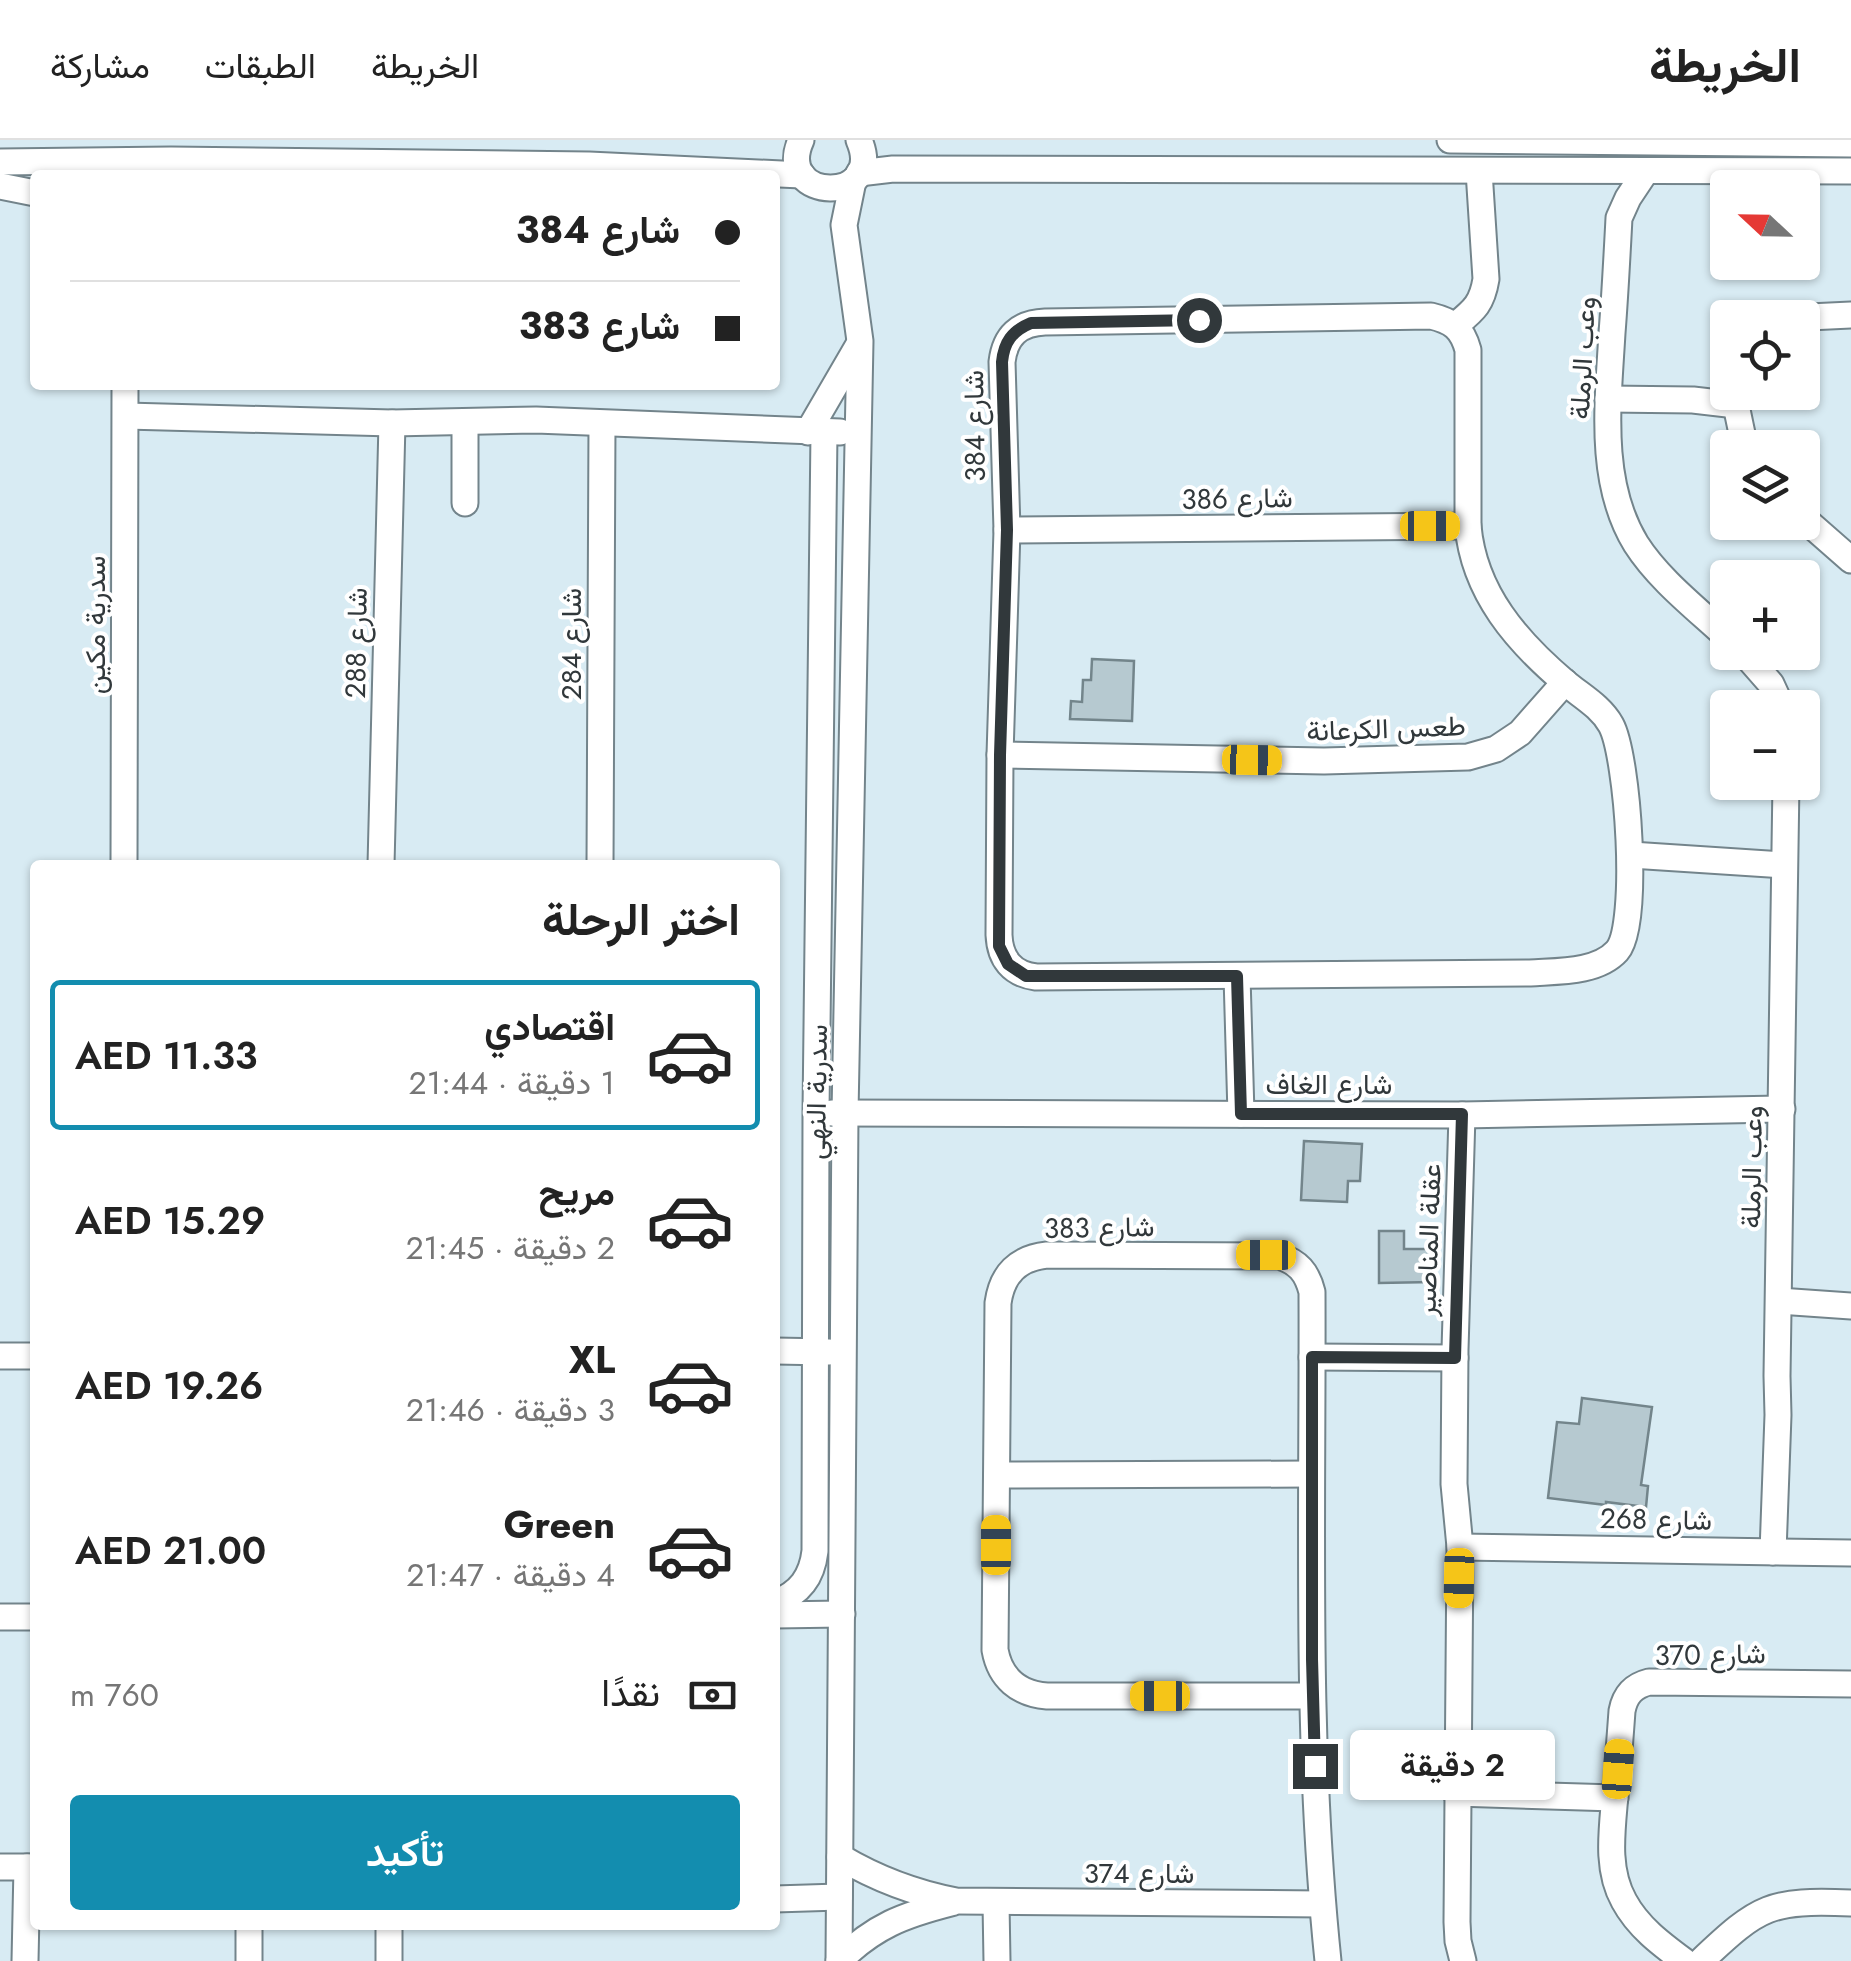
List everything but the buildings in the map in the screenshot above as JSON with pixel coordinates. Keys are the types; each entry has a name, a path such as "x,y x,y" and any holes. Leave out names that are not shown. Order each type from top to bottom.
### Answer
{"street":[{"path":"800,140 796,157 806,179 844,225"},
{"name":"سدرية النهي","path":"839,1961 845,1113 860,341 844,225 864,155 859,140"},
{"path":"1450,140 1851,144"},
{"path":"0,162 81,168 583,170"},
{"path":"780,178 806,179 817,188 836,190 856,177 893,169 1851,171"},
{"path":"1456,325 1484,295 1480,171"},
{"path":"1578,171 1598,185 1619,218"},
{"name":"وعب الرملة","path":"1646,171 1619,218 1608,399 1608,447 1614,490 1634,542 1658,572 1710,621"},
{"path":"780,188 806,179"},
{"path":"0,186 30,193"},
{"path":"1820,316 1851,315"},
{"name":"شارع 384","path":"1431,316 1456,325 1468,350 1468,526 1475,565 1490,600 1518,636 1565,682 1600,709 1615,734 1630,856 1630,904 1624,940 1618,950 1594,965 1530,972 1036,977 1016,971 1002,956 998,935 1007,530 1002,362 1010,337 1019,328 1045,322 1431,316"},
{"path":"780,1600 802,1586 814,1563 816,432 860,341"},
{"name":"سدرية مكين","path":"124,860 125,390"},
{"path":"1608,399 1710,399"},
{"path":"126,416 392,423 536,420 858,433"},
{"path":"465,422 465,504"},
{"name":"شارع 288","path":"380,860 392,423"},
{"name":"شارع 284","path":"600,860 602,424"},
{"name":"شارع 386","path":"1007,530 1468,526"},
{"path":"1820,533 1851,560"},
{"path":"1759,670 1774,690"},
{"name":"طعس الكرعانة","path":"1000,755 1324,761 1468,757 1496,749 1520,733 1565,682"},
{"name":"وعب الرملة","path":"1773,1552 1786,800"},
{"path":"1630,856 1784,865"},
{"path":"1237,976 1241,1114"},
{"name":"شارع الغاف","path":"816,1112 1462,1114 1782,1110"},
{"name":"عقلة المناصير","path":"1462,1114 1454,1484 1460,1547 1456,1794 1458,1941 1463,1961"},
{"name":"شارع 383","path":"1312,1696 1047,1696 1020,1689 1000,1668 995,1650 1000,1290 1013,1268 1034,1256 1279,1256 1302,1268 1308,1279 1312,1292 1312,1696 1328,1961"},
{"path":"1779,1301 1851,1306"},
{"path":"780,1351 844,1352"},
{"path":"0,1356 30,1356"},
{"path":"1312,1357 1455,1358"},
{"path":"997,1475 1310,1474"},
{"name":"شارع 268","path":"1460,1547 1851,1553"},
{"path":"780,1615 842,1614"},
{"path":"0,1617 30,1617"},
{"name":"شارع 370","path":"1684,1961 1640,1924 1623,1900 1615,1878 1611,1852 1615,1798 1624,1704 1630,1692 1642,1684 1851,1684"},
{"path":"1456,1794 1615,1798"},
{"name":"شارع 374","path":"840,1857 896,1886 956,1902 1322,1904"},
{"path":"0,1866 30,1867"},
{"path":"25,1961 30,1883"},
{"path":"780,1899 839,1897"},
{"name":"شارع 374","path":"839,1961 886,1924 956,1902"},
{"path":"1701,1961 1740,1924 1763,1910 1796,1902 1851,1903"},
{"path":"996,1903 997,1961"},
{"path":"249,1930 249,1961"},
{"path":"389,1930 389,1961"}],"route":[{"path":"1199,320 1031,323 1019,328 1004,349 1007,530 998,935 1002,956 1026,976 1237,976 1241,1114 1462,1114 1455,1358 1312,1357 1315,1766"}]}
